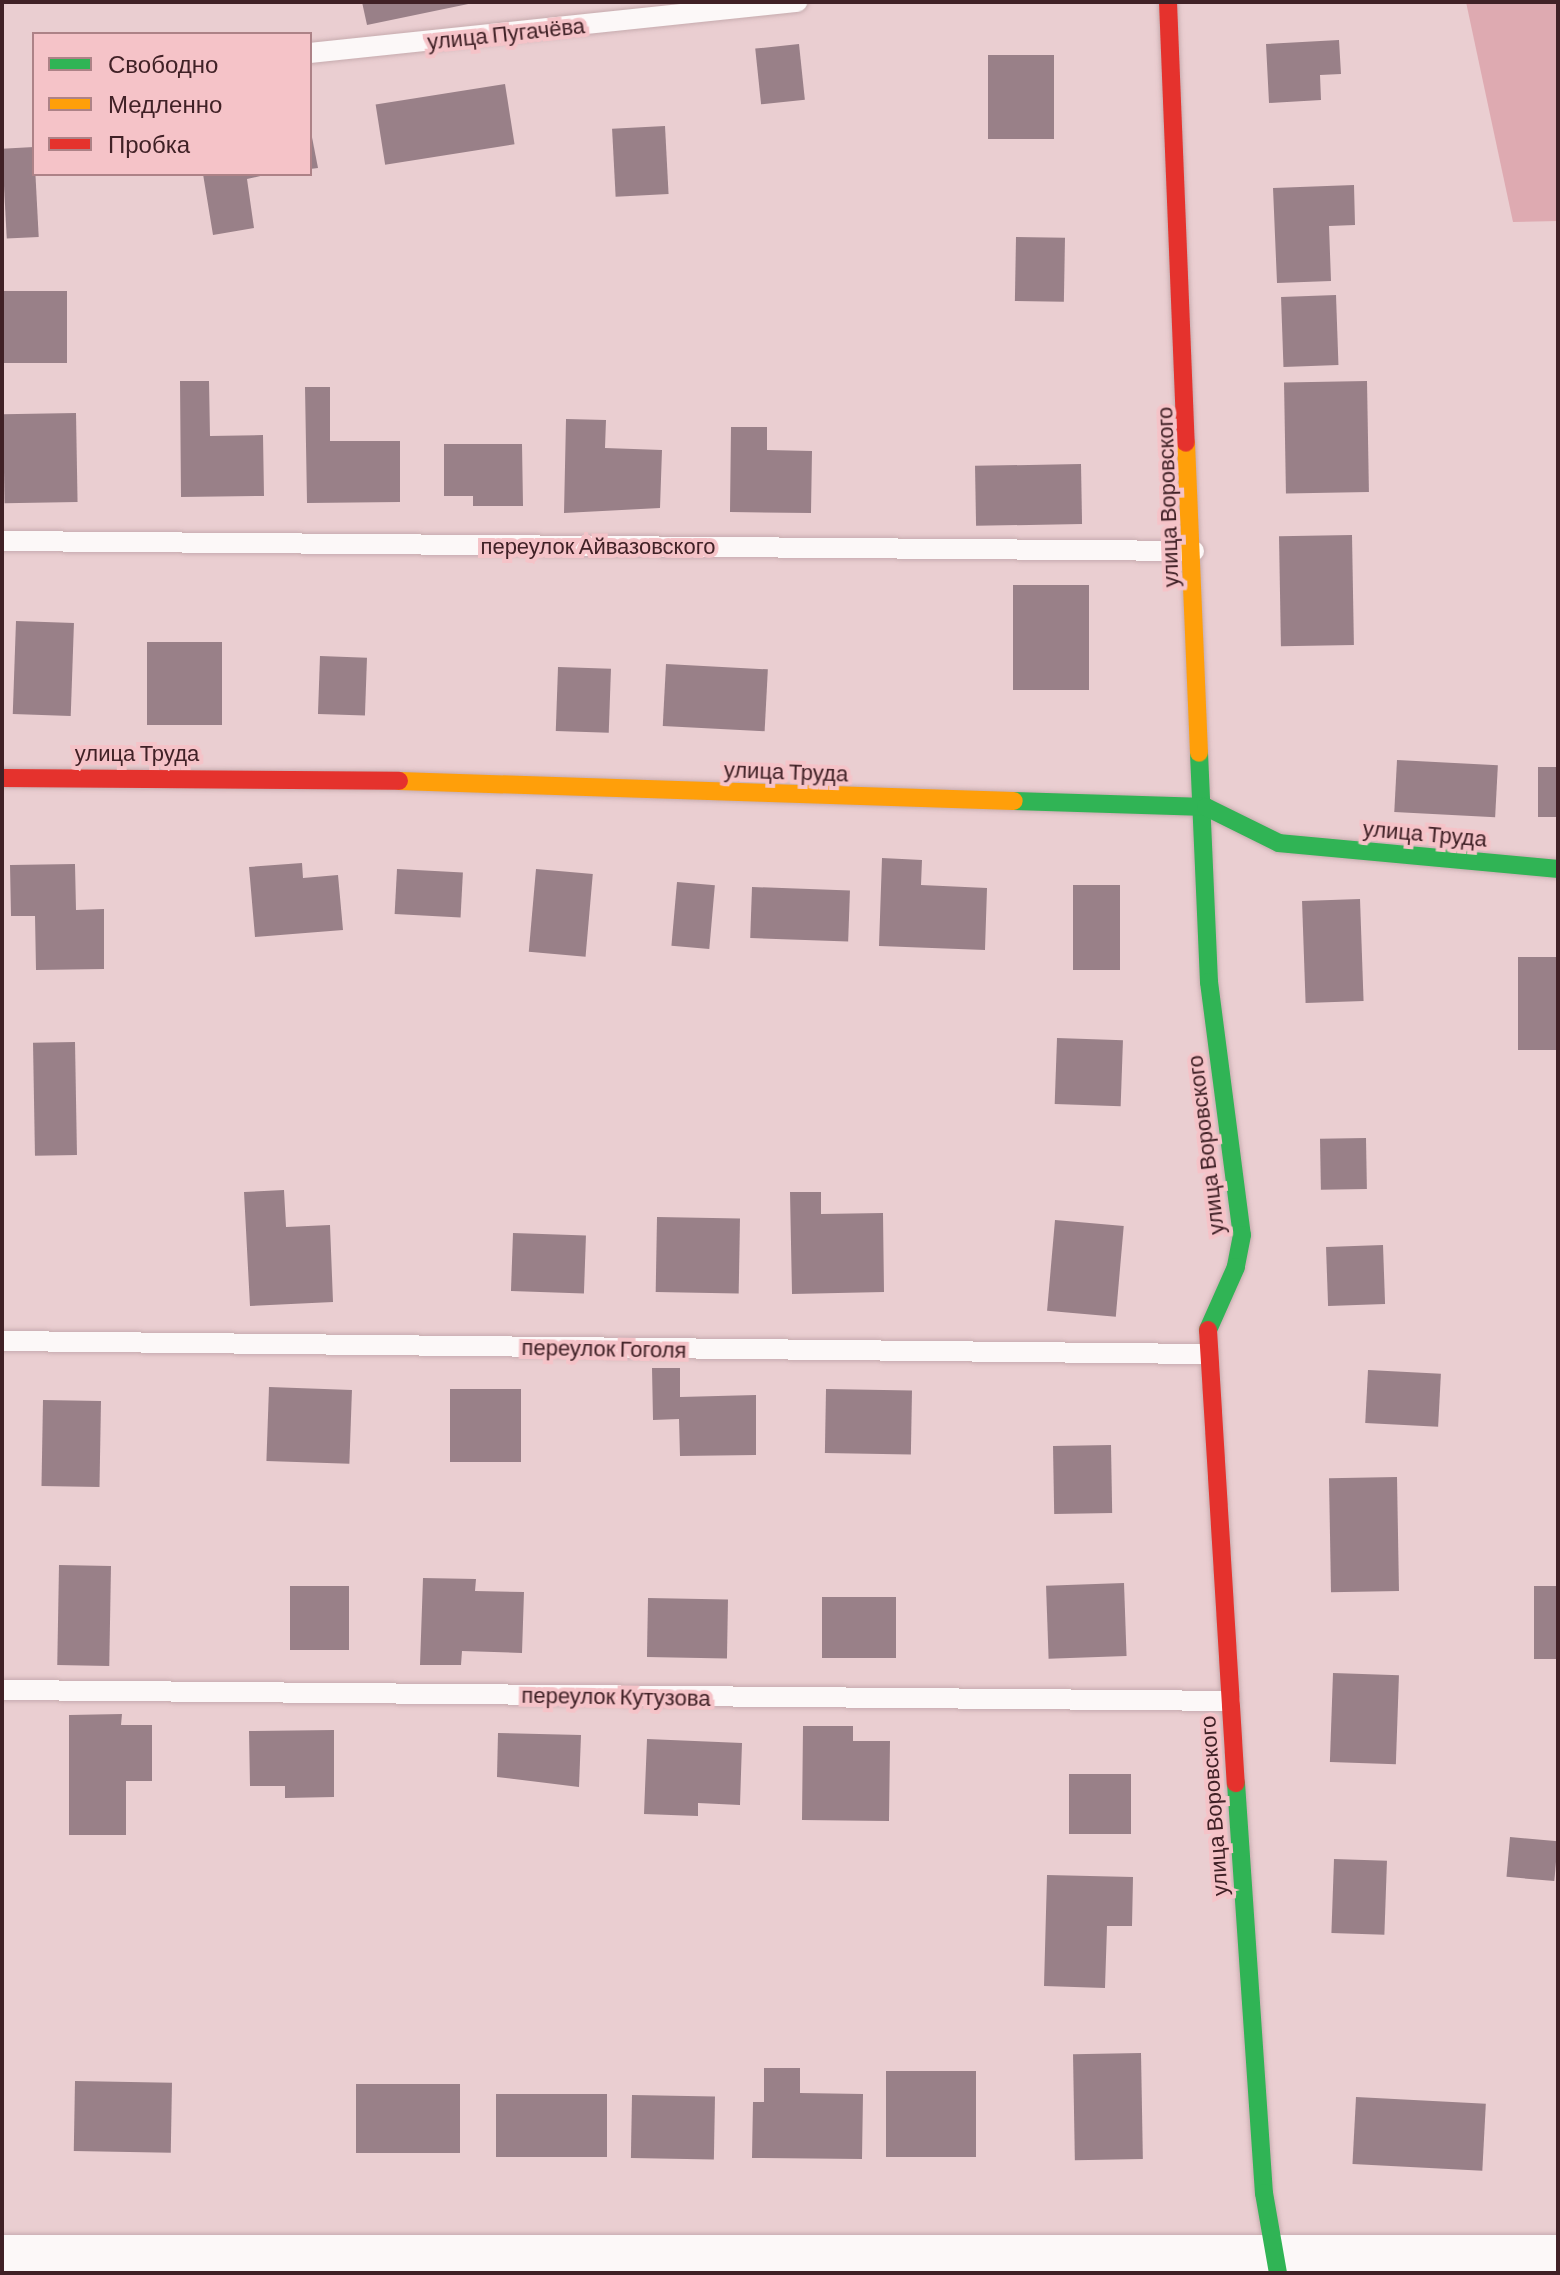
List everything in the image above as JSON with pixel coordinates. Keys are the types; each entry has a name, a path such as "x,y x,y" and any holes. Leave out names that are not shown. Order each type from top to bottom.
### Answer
{"street":[{"name":"улица Воровского","path":"1168,2 1194,551 1200,807 1209,982 1242,1235 1236,1267 1209,1321 1206,1354 1264,2193 1277,2266"},
{"name":"улица Труда","path":"2,778 244,776 1200,807 1279,843 1558,869"},
{"path":"2,2254 1277,2266 1558,2254"}],"lane":[{"name":"улица Пугачёва","path":"312,53 797,2"},
{"name":"переулок Айвазовского","path":"2,541 1194,551"},
{"name":"переулок Гоголя","path":"2,1341 1206,1354"},
{"name":"переулок Кутузова","path":"2,1690 1230,1701"}],"shaded area":[{"path":"1466,2 1558,2 1558,221 1513,222"}],"building":[{"path":"362,2 472,2 473,3 367,25"},
{"path":"1339,40 1341,74 1320,75 1321,100 1269,103 1266,44"},
{"path":"799,44 805,100 761,104 755,49"},
{"path":"988,55 1054,55 1054,139 988,139"},
{"path":"505,84 515,144 385,165 376,104"},
{"path":"665,126 669,194 616,197 612,129"},
{"path":"312,137 318,168 312,169"},
{"path":"32,147 39,237 7,239 2,149"},
{"path":"203,176 260,176 247,179 254,228 213,235"},
{"path":"1354,185 1355,225 1329,226 1331,281 1277,283 1273,188"},
{"path":"1016,237 1065,238 1064,302 1015,301"},
{"path":"2,291 67,291 67,363 2,363"},
{"path":"1336,295 1338,365 1283,367 1281,297"},
{"path":"180,381 209,381 210,436 263,435 264,496 181,497"},
{"path":"1367,381 1369,492 1286,493 1284,382"},
{"path":"305,387 330,387 330,441 400,441 400,502 307,503"},
{"path":"76,413 78,502 5,503 3,414"},
{"path":"566,419 606,420 605,448 662,450 660,508 564,513"},
{"path":"731,427 767,427 767,450 812,451 811,513 730,512"},
{"path":"444,444 522,444 523,506 473,506 473,496 444,496"},
{"path":"1081,464 1082,524 976,526 975,466"},
{"path":"1352,535 1354,645 1281,646 1279,536"},
{"path":"1013,585 1089,585 1089,690 1013,690"},
{"path":"16,621 74,623 71,716 13,714"},
{"path":"147,642 222,642 222,725 147,725"},
{"path":"320,656 367,658 365,716 318,714"},
{"path":"666,664 768,669 765,731 663,726"},
{"path":"558,667 611,669 609,733 556,731"},
{"path":"1397,760 1498,765 1495,817 1394,812"},
{"path":"1538,767 1558,767 1558,817 1538,817"},
{"path":"882,858 922,860 921,885 987,888 985,950 879,946"},
{"path":"302,863 303,878 338,875 343,930 255,937 249,867"},
{"path":"75,864 76,910 104,909 104,969 36,970 35,916 11,916 10,865"},
{"path":"397,869 463,872 461,917 395,914"},
{"path":"536,869 593,874 586,957 529,952"},
{"path":"677,882 715,885 709,949 671,946"},
{"path":"1073,885 1120,885 1120,970 1073,970"},
{"path":"752,887 850,890 848,941 750,938"},
{"path":"1360,899 1364,1001 1306,1003 1302,901"},
{"path":"1518,957 1558,957 1558,1050 1518,1050"},
{"path":"1057,1038 1123,1040 1121,1106 1055,1104"},
{"path":"75,1042 77,1155 35,1156 33,1043"},
{"path":"1366,1138 1367,1189 1321,1190 1320,1139"},
{"path":"284,1190 286,1227 330,1225 333,1302 250,1306 244,1192"},
{"path":"790,1192 821,1192 821,1214 883,1213 884,1292 792,1294"},
{"path":"657,1217 740,1218 739,1293 656,1292"},
{"path":"1055,1220 1124,1226 1116,1317 1047,1311"},
{"path":"513,1233 586,1236 584,1294 511,1291"},
{"path":"1383,1245 1385,1304 1328,1306 1326,1247"},
{"path":"652,1368 680,1368 680,1397 756,1395 756,1455 680,1456 679,1419 653,1420"},
{"path":"1368,1370 1441,1374 1438,1427 1365,1423"},
{"path":"269,1387 352,1390 349,1464 266,1461"},
{"path":"450,1389 521,1389 521,1462 450,1462"},
{"path":"826,1389 912,1391 911,1454 825,1453"},
{"path":"43,1400 101,1401 99,1487 41,1486"},
{"path":"1111,1445 1112,1513 1054,1514 1053,1446"},
{"path":"1397,1477 1399,1591 1331,1592 1329,1478"},
{"path":"59,1565 111,1566 109,1666 57,1665"},
{"path":"423,1578 476,1579 475,1591 524,1592 522,1653 462,1651 461,1665 420,1665"},
{"path":"1124,1583 1127,1656 1049,1659 1046,1586"},
{"path":"290,1586 349,1586 349,1650 290,1650"},
{"path":"1534,1586 1558,1586 1558,1659 1534,1659"},
{"path":"822,1597 896,1597 896,1658 822,1658"},
{"path":"648,1598 728,1599 727,1658 647,1657"},
{"path":"1333,1673 1399,1675 1396,1764 1330,1762"},
{"path":"122,1714 121,1725 152,1725 152,1781 126,1781 126,1835 69,1835 69,1715"},
{"path":"803,1726 853,1726 853,1741 890,1741 889,1821 802,1820"},
{"path":"334,1730 334,1797 285,1798 285,1786 250,1786 249,1731"},
{"path":"498,1733 581,1735 579,1787 497,1777"},
{"path":"647,1739 742,1743 740,1805 698,1803 698,1816 644,1814"},
{"path":"1069,1774 1131,1774 1131,1834 1069,1834"},
{"path":"1510,1837 1558,1841 1554,1881 1507,1877"},
{"path":"1334,1859 1387,1861 1384,1935 1331,1933"},
{"path":"1047,1875 1133,1877 1132,1926 1107,1926 1105,1988 1044,1986"},
{"path":"1141,2053 1143,2159 1075,2160 1073,2054"},
{"path":"764,2068 800,2068 800,2093 863,2094 862,2159 752,2158 753,2102 764,2102"},
{"path":"886,2071 976,2071 976,2157 886,2157"},
{"path":"75,2081 172,2083 171,2153 74,2151"},
{"path":"356,2084 460,2084 460,2153 356,2153"},
{"path":"496,2094 607,2094 607,2157 496,2157"},
{"path":"632,2095 715,2096 714,2159 631,2158"},
{"path":"1356,2097 1486,2104 1482,2171 1352,2164"}],"traffic: fast":[{"path":"1199,753 1209,982 1242,1235 1236,1267 1208,1330"},
{"path":"1014,801 1206,807 1279,843 1558,869"},
{"path":"1236,1783 1264,2193 1278,2273"}],"traffic: slow":[{"path":"1186,443 1199,753"},
{"path":"399,781 1014,801"}],"traffic: jam":[{"path":"1168,2 1186,443"},
{"path":"2,778 399,781"},
{"path":"1208,1330 1236,1783"}]}
